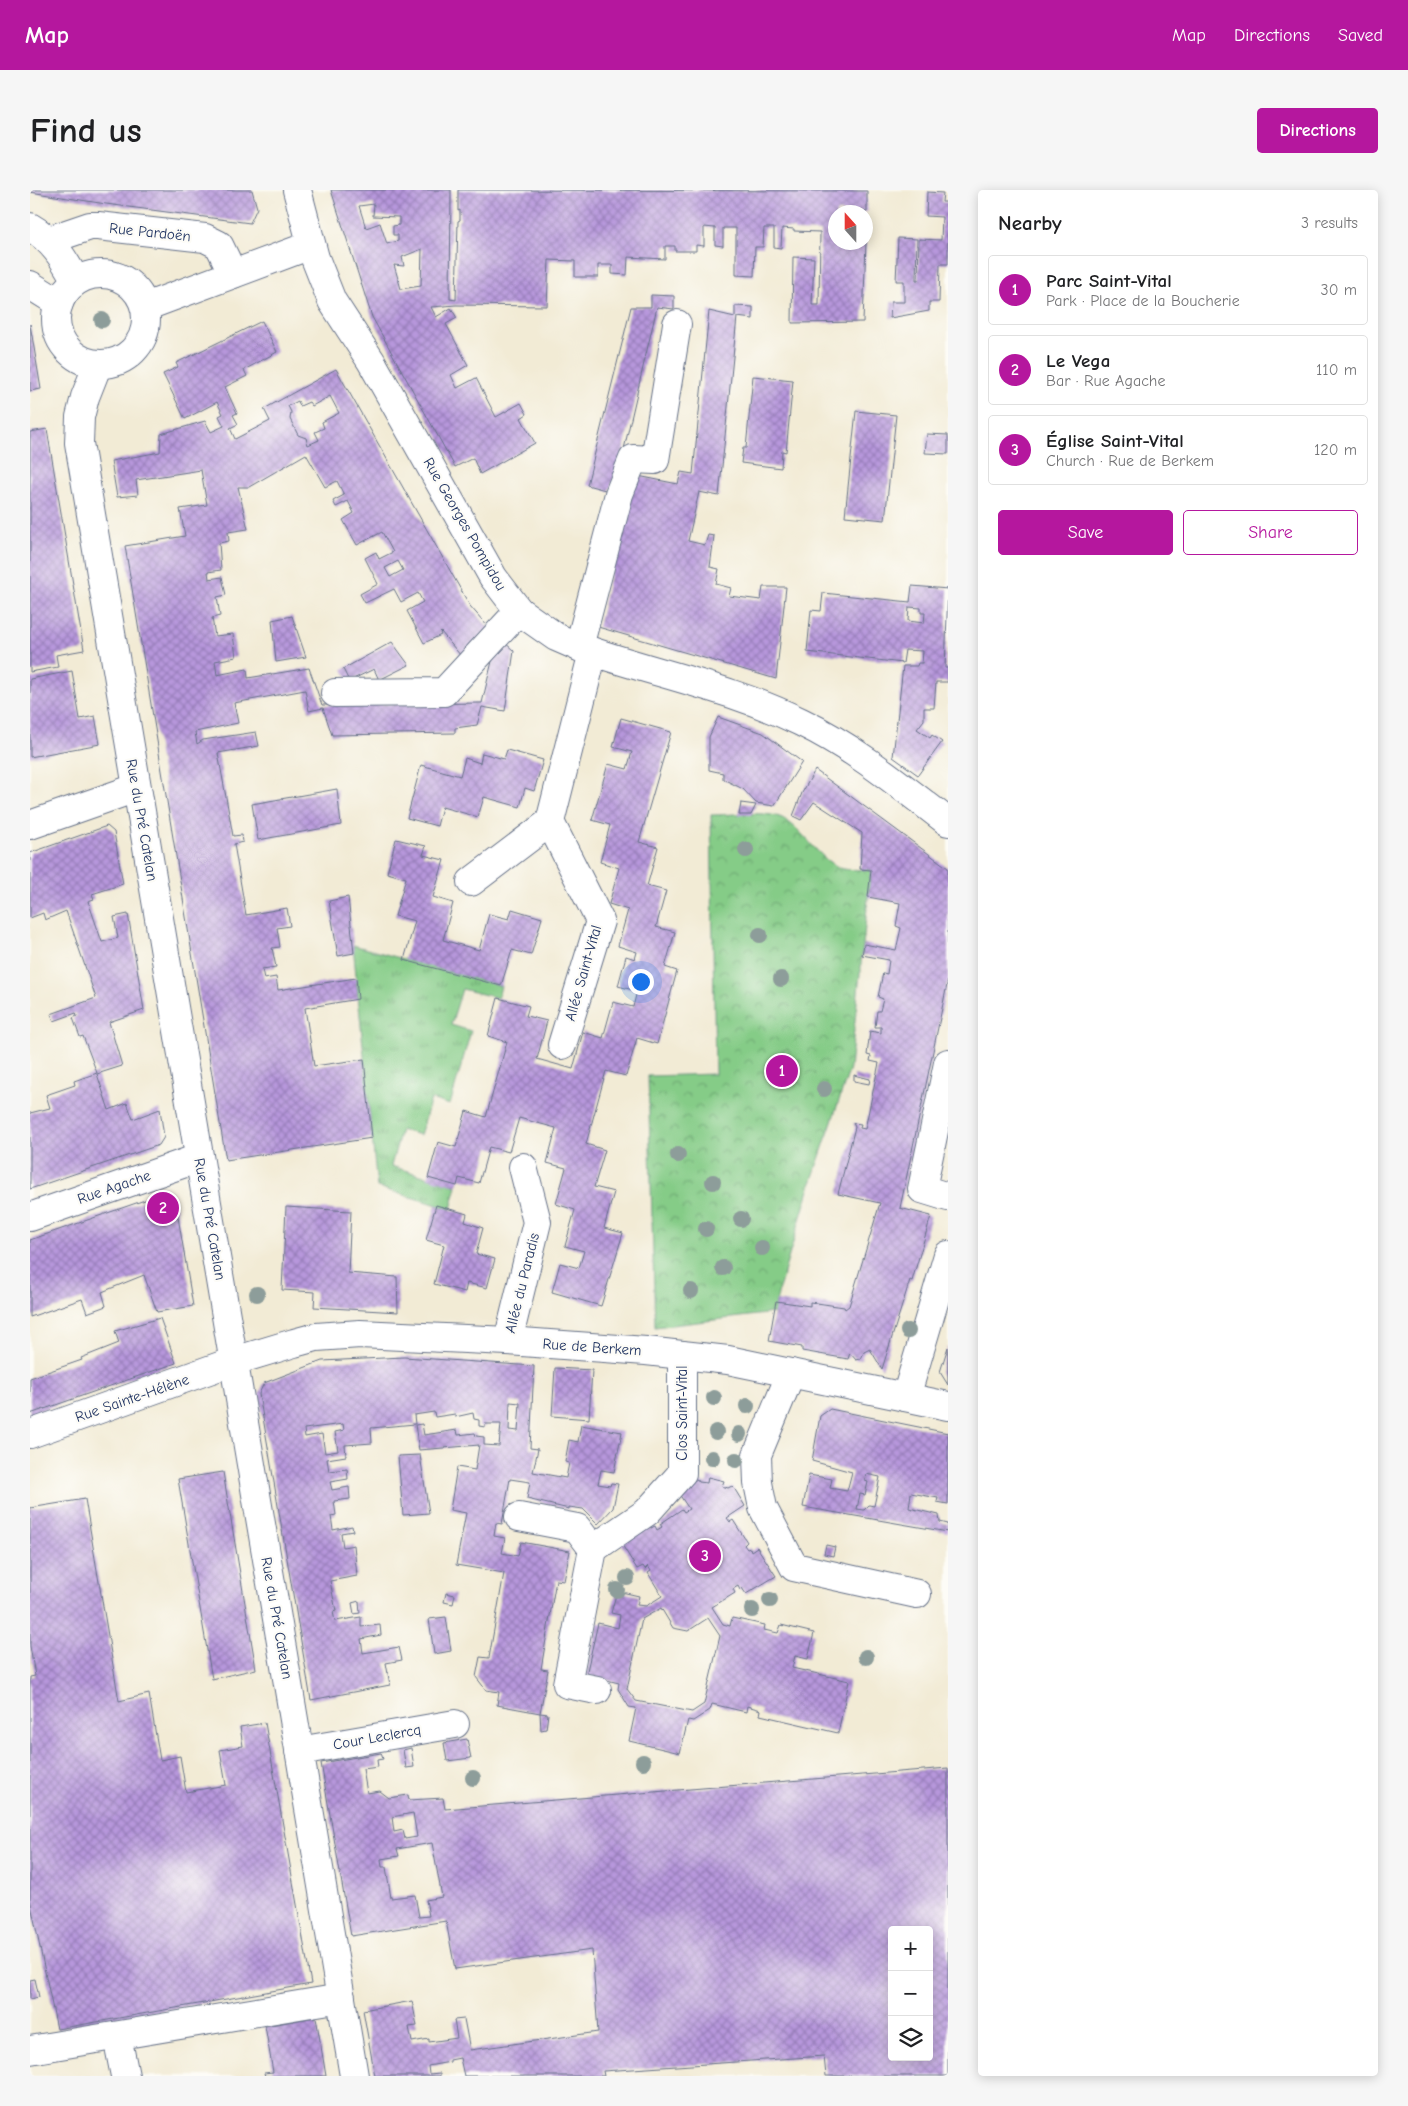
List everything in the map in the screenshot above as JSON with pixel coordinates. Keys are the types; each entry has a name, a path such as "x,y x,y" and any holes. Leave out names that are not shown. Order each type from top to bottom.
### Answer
{"street":[{"name":"Rue Georges Pompidou","path":"297,190 311,245 325,286 338,312 372,361 486,566 519,611 556,638 586,650 724,692 801,722 879,768 948,822"},
{"name":"Rue Pardoën","path":"40,233 98,226 205,238 218,245 233,274"},
{"name":"Rue Pardoën","path":"40,233 64,258 76,281"},
{"path":"145,306 311,245"},
{"path":"100,273 117,276 132,285 142,298 145,306 146,328 136,348 119,360 98,364 77,357 66,346 56,326 59,303 66,291 76,281 92,274 100,273"},
{"path":"30,285 59,303"},
{"path":"471,882 550,822 619,494 634,459 656,460 677,324"},
{"name":"Rue du Pré Catelan","path":"98,364 85,397 80,417 78,442 354,2076"},
{"path":"335,692 444,692 519,611"},
{"path":"30,825 136,788"},
{"name":"Allée Saint-Vital","path":"550,822 600,922 562,1045"},
{"path":"948,1063 922,1189 948,1197"},
{"name":"Rue Agache","path":"30,1217 199,1158"},
{"name":"Allée du Paradis","path":"508,1341 537,1222 523,1167"},
{"path":"906,1397 948,1255"},
{"name":"Rue de Berkem","path":"234,1362 294,1342 336,1335 360,1334 508,1341 682,1354 728,1360 948,1406"},
{"name":"Clos Saint-Vital","path":"593,1549 647,1512 682,1472 682,1354"},
{"name":"Rue Sainte-Hélène","path":"30,1434 234,1362"},
{"path":"791,1372 758,1455 758,1483 763,1508 794,1567 917,1594"},
{"path":"519,1517 577,1528 593,1549 567,1684 597,1690"},
{"name":"Cour Leclercq","path":"299,1751 455,1724"},
{"path":"30,2050 341,1998"},
{"path":"117,2036 125,2076"}],"green space":[{"path":"759,814 777,816 799,831 820,854 835,866 843,869 871,870 850,1068 812,1180 779,1289 774,1313 655,1327 648,1076 715,1074 711,815"},
{"path":"353,945 501,986 498,998 462,989 451,1025 471,1031 450,1105 431,1099 420,1135 401,1130 391,1166 457,1186 451,1209 377,1187"}],"building":[{"path":"30,190 252,190 257,208 250,223 106,204 30,192"},
{"path":"331,190 451,190 450,299 456,300 458,221 460,220 458,190 867,191 867,205 828,205 828,250 866,250 863,322 792,323 793,257 814,258 812,305 819,305 820,232 794,231 794,229 782,228 781,248 774,247 774,228 764,228 763,247 755,247 754,276 736,275 736,228 723,228 723,246 715,245 715,228 704,227 704,246 696,245 696,251 675,251 675,246 665,246 665,259 628,257 627,275 612,274 612,265 598,265 598,277 575,277 575,261 549,260 547,306 456,305 431,307 436,317 451,308 457,318 446,324 468,365 451,375 457,388 476,378 496,417 521,403 527,414 521,418 535,443 480,474 473,458 455,467 372,317","holes":["374,204 373,216 399,217 399,225 393,226 393,235 398,235 398,241 387,244 380,223 366,228 359,206","422,249 421,286 401,289 394,265 404,266 402,257"]},
{"path":"927,192 943,193 942,202 948,202 948,264 940,264 939,302 929,302 929,311 890,318 891,302 904,302 904,281 896,281 898,238 917,239 916,280 918,280 919,239 941,240 942,217 926,216"},
{"path":"651,295 674,296 674,309 657,307 621,462 609,491 587,485 631,307 651,307"},
{"path":"735,306 753,307 753,319 737,317 719,496 699,492 688,541 705,545 708,535 714,536 710,567 719,569 716,584 731,588 729,596 761,600 763,587 786,587 776,679 598,627 633,475 678,484 681,472 693,474 709,311 735,317"},
{"path":"262,321 277,352 244,370 247,376 225,387 237,413 233,415 238,424 230,428 235,439 270,421 264,409 336,369 470,606 489,628 461,656 441,632 441,635 424,643 407,611 423,602 418,593 401,602 394,589 365,603 360,594 378,584 365,558 376,552 379,559 393,552 382,532 357,545 343,520 354,513 348,501 336,507 333,501 344,495 337,481 325,487 306,454 249,487 238,487 248,529 228,532 229,541 219,543 221,570 208,572 209,579 222,577 226,595 217,597 220,616 212,618 215,636 233,634 236,657 215,661 217,675 247,669 248,678 309,668 322,705 482,703 493,657 502,640 514,651 505,711 482,707 477,725 455,728 455,733 332,735 323,708 309,711 305,690 234,703 238,723 195,732 197,744 203,740 256,732 259,746 218,753 233,836 242,835 243,842 234,844 246,915 287,908 290,926 277,928 280,947 272,948 276,967 262,969 264,979 276,977 278,990 356,978 358,999 305,1008 314,1066 364,1059 372,1138 226,1160 125,546 185,536 180,509 207,505 201,470 136,480 138,495 117,497 111,461 160,452 161,434 205,421 211,432 224,426 219,416 223,414 217,402 185,419 163,374 178,367 176,363","holes":["330,396 339,413 322,422 324,428 315,432 319,440 308,445 306,438 298,435 290,419 291,412 288,406 298,401 300,406 309,402 312,406","398,561 403,570 390,577 385,568"]},
{"path":"30,324 41,389 30,391"},
{"path":"753,376 793,380 786,452 782,451 781,468 741,463 743,448 746,448"},
{"path":"856,411 896,415 885,520 845,516"},
{"path":"47,429 84,650 56,655 58,667 30,672 30,432"},
{"path":"927,434 948,435 948,454 925,453"},
{"path":"912,586 948,589 945,668 948,668 948,682 936,682 934,708 924,708 924,720 917,729 930,738 932,735 942,742 918,775 893,757 903,666 917,666 918,663 922,663 923,651 905,650 903,663 807,652 811,610 821,611 823,593 910,602","holes":["909,607 921,608 921,613 925,613 924,623 908,621"]},
{"path":"292,616 306,657 276,662 272,620"},
{"path":"392,642 409,665 379,680 374,669 349,681 343,669"},
{"path":"72,671 80,719 95,716 100,744 30,757 30,679"},
{"path":"718,717 763,733 802,762 774,806 756,803 743,789 723,779 723,773 709,770 709,737"},
{"path":"621,718 671,732 639,842 658,847 647,886 666,891 656,927 675,932 665,967 677,971 657,1044 637,1038 626,1076 606,1071 586,1144 605,1150 594,1187 614,1192 604,1228 623,1233 601,1306 552,1292 560,1263 579,1268 584,1251 565,1246 575,1210 556,1204 566,1168 547,1163 556,1128 519,1118 509,1152 489,1147 479,1183 459,1178 457,1186 428,1178 438,1142 456,1147 466,1111 486,1117 507,1042 488,1036 498,998 529,1006 526,1016 547,1021 537,1059 573,1069 583,1032 603,1038 613,1002 633,1007 637,991 618,986 626,956 635,959 637,952 618,946 628,910 609,904 619,868 600,862 610,825 592,820 608,764 627,769 632,752 613,747"},
{"path":"507,750 543,760 534,791 525,788 520,807 484,797 478,817 442,807 437,826 407,818 421,765 460,776 465,758 480,763 482,753 504,759"},
{"path":"815,770 948,868 948,980 900,1208 931,1216 912,1281 910,1280 882,1369 870,1349 864,1352 861,1359 856,1360 850,1353 848,1359 802,1351 802,1347 769,1341 776,1301 810,1306 810,1302 844,1307 845,1309 849,1306 880,1203 838,1194 855,1127 853,1123 861,1124 860,1128 865,1129 879,1063 870,1061 871,1056 867,1055 870,1031 881,1033 881,1027 875,1027 877,1011 880,1011 883,999 878,997 883,973 887,974 889,960 862,955 864,944 896,950 901,928 896,926 900,903 868,897 871,870 860,869 862,833 814,802 801,820 793,816 802,793"},
{"path":"337,789 341,825 258,840 252,804"},
{"path":"741,803 756,805 751,815 739,815"},
{"path":"107,826 114,832 123,884 92,894 94,899 88,901 102,942 118,938 114,917 128,914 144,1010 109,1022 122,1066 97,1074 109,1110 127,1103 133,1119 160,1109 164,1137 159,1145 30,1189 30,1113 50,1108 46,1095 75,1085 74,1081 97,1073 83,1036 80,1037 73,1018 77,1016 76,1013 54,1021 51,1014 96,998 66,911 45,920 43,913 30,918 30,853"},
{"path":"396,839 426,846 423,855 444,860 433,897 453,903 443,940 479,950 489,914 509,919 512,909 542,918 531,955 512,950 501,986 404,960 415,921 395,916 406,878 387,873"},
{"path":"348,897 354,953 338,956 329,901"},
{"path":"854,1075 870,1079 869,1084 854,1081"},
{"path":"165,1193 175,1199 193,1306 157,1312 144,1275 102,1292 106,1306 87,1313 82,1299 30,1317 30,1240"},
{"path":"436,1205 467,1214 465,1222 483,1228 476,1254 495,1259 487,1288 467,1283 465,1292 434,1284 444,1245 426,1240"},
{"path":"286,1207 351,1211 348,1273 397,1277 398,1312 314,1307 315,1292 282,1290"},
{"path":"160,1318 176,1363 30,1414 30,1378 82,1360 81,1358 119,1343 115,1331"},
{"path":"948,1347 948,1385 940,1372"},
{"path":"404,1357 534,1366 530,1448 538,1449 533,1472 566,1478 569,1463 565,1462 569,1440 578,1442 581,1425 622,1432 614,1472 601,1470 598,1484 610,1486 611,1483 618,1484 613,1508 598,1524 583,1509 569,1507 569,1509 527,1499 530,1482 510,1479 502,1524 496,1523 494,1536 505,1538 502,1553 518,1556 521,1542 570,1551 564,1581 556,1580 541,1669 548,1670 540,1713 497,1705 499,1692 486,1690 476,1677 480,1657 489,1658 504,1573 456,1565 466,1513 450,1510 457,1467 475,1470 479,1445 419,1450 415,1425 422,1424 424,1435 457,1430 458,1435 475,1433 476,1436 484,1437 484,1445 499,1446 501,1424 485,1424 485,1427 479,1426 479,1420 474,1419 473,1413 455,1417 455,1414 435,1417 434,1412 414,1415 415,1424 371,1428 372,1443 345,1445 346,1456 327,1459 329,1471 347,1469 348,1479 330,1482 332,1490 349,1487 350,1499 334,1501 336,1515 331,1516 333,1530 352,1526 353,1531 341,1533 343,1547 354,1545 357,1576 330,1581 336,1611 333,1612 335,1621 361,1617 361,1627 380,1625 381,1635 361,1639 363,1653 399,1647 402,1660 386,1663 390,1685 311,1700 259,1394 264,1383 322,1361","holes":["510,1402 520,1403 518,1431 509,1430","343,1424 344,1430 335,1432 338,1451 325,1453 322,1434 305,1437 304,1429"]},
{"path":"555,1368 592,1370 589,1419 552,1416"},
{"path":"830,1409 948,1433 948,1504 937,1502 938,1498 911,1493 909,1508 939,1515 940,1522 948,1524 948,1532 803,1507 809,1475 832,1479 830,1488 847,1491 852,1472 812,1461 820,1416","holes":["866,1474 880,1477 874,1506 869,1505 864,1510 857,1509 860,1494 865,1495 868,1482 865,1481"]},
{"path":"420,1455 429,1513 403,1515 398,1456"},
{"path":"223,1472 256,1669 212,1679 178,1479"},
{"path":"708,1477 724,1481 722,1486 728,1488 732,1486 734,1488 745,1506 727,1518 730,1522 733,1520 747,1542 744,1545 747,1549 750,1548 751,1551 757,1547 776,1576 746,1594 738,1586 733,1589 735,1593 712,1607 723,1624 730,1626 732,1618 765,1625 764,1630 778,1633 781,1625 814,1633 808,1659 795,1656 792,1668 849,1681 838,1733 760,1715 761,1710 747,1706 746,1712 712,1704 710,1710 693,1721 688,1720 680,1753 629,1741 636,1708 629,1707 618,1689 619,1683 586,1675 598,1623 618,1628 620,1615 611,1613 617,1591 639,1596 637,1605 646,1606 662,1596 648,1573 651,1571 648,1566 645,1569 643,1566 637,1569 619,1540 648,1522 651,1528 655,1526 657,1530 662,1527 660,1524 682,1509 684,1512 689,1509 677,1491 697,1479 699,1482 707,1483","holes":["661,1608 673,1628 688,1631 708,1618 720,1636 704,1704 692,1712 636,1701 627,1689 642,1619"]},
{"path":"85,1499 119,1701 149,1694 160,1760 180,1756 186,1792 226,1785 220,1750 243,1746 240,1727 265,1723 311,1984 57,2029 30,1900 30,1677 35,1676 30,1646 30,1508"},
{"path":"826,1545 835,1547 833,1556 824,1554"},
{"path":"446,1593 455,1595 453,1604 444,1602"},
{"path":"359,1601 360,1613 354,1614 352,1603"},
{"path":"446,1617 451,1651 434,1654 429,1619"},
{"path":"540,1713 548,1714 546,1729 541,1730"},
{"path":"467,1739 471,1758 447,1761 444,1743"},
{"path":"411,1748 414,1767 406,1768 403,1750"},
{"path":"381,1753 383,1759 377,1760 378,1767 363,1769 367,1793 380,1791 389,1798 408,1795 409,1800 443,1798 445,1809 948,1768 948,2076 826,2076 824,2056 603,2071 604,2076 464,2076 460,2058 428,2066 429,2074 440,2073 440,2076 375,2076 363,2010 412,2001 417,2026 409,2027 412,2042 429,2039 429,2042 457,2038 454,2020 464,2019 470,2050 598,2032 592,1950 455,1969 446,1921 351,1936 321,1763","holes":["413,1813 417,1837 405,1839 403,1830 394,1832 392,1817","432,1843 442,1897 426,1900 429,1916 419,1917 415,1895 391,1898 386,1867 382,1867 381,1859 399,1856 397,1849"]},
{"path":"35,1979 39,1997 30,1999 30,1980"},
{"path":"316,2017 326,2076 265,2076 264,2073 273,2072 265,2026"}],"place":[{"name":"Parc Saint-Vital","path":"782,1071"},
{"name":"Le Vega","path":"163,1208"},
{"name":"Église Saint-Vital","path":"705,1556"}]}
